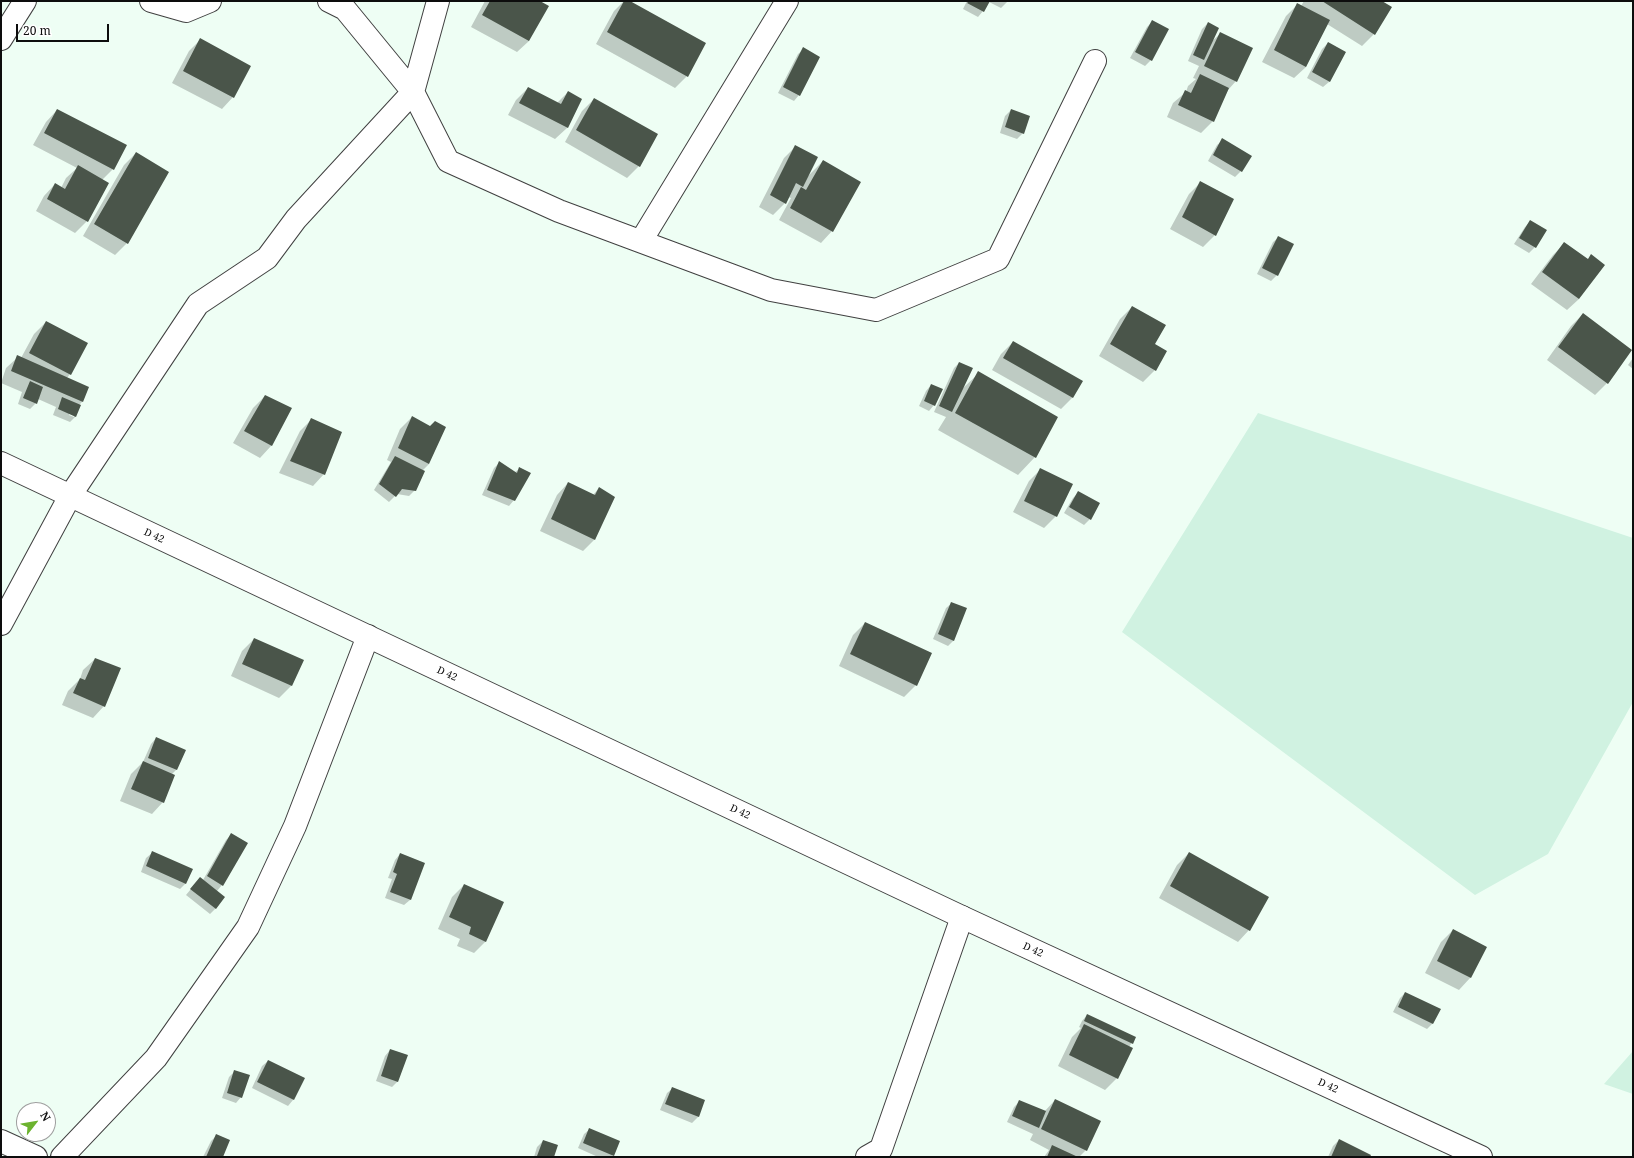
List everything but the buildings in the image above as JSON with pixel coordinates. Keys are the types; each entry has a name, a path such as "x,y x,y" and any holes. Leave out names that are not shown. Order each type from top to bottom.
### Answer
{"street":[{"path":"1,39 25,1"},
{"path":"151,1 186,11 210,1"},
{"path":"329,1 346,9 413,92 448,161 559,211 771,290 876,310 998,259 1095,61"},
{"path":"1,624 70,496 198,304 267,258 296,219 413,92 438,1"},
{"path":"641,241 786,1"},
{"name":"D 42","path":"1,463 962,917 1481,1157"},
{"path":"62,1157 156,1058 248,927 295,826 368,636"},
{"path":"867,1157 881,1149 962,917"},
{"path":"1,1141 36,1157"}],"green space":[{"path":"1258,413 1633,538 1633,702 1548,854 1475,895 1122,632"},
{"path":"1633,1051 1633,1094 1604,1084"}]}
